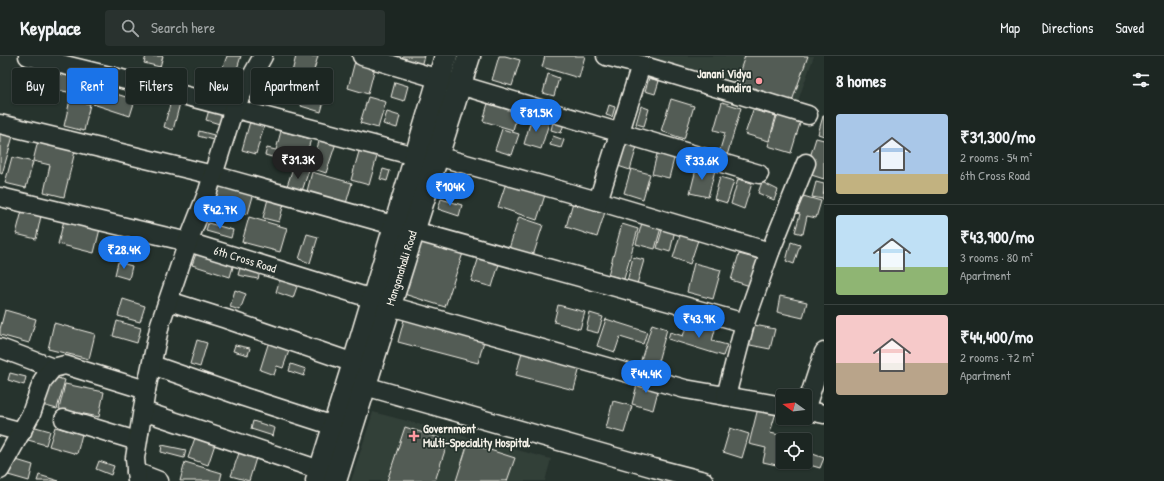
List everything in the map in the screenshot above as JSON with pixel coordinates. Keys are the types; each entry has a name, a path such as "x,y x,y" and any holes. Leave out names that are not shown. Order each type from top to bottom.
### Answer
{"main road":[{"name":"Manganahalli Road","path":"404,228 415,156 446,56"},
{"name":"Manganahalli Road","path":"324,477 404,228 437,156 469,56"},
{"name":"Manganahalli Road","path":"324,477 334,426 356,376"}],"street":[{"path":"28,56 118,78 415,156"},
{"path":"159,481 137,477 135,458 146,390 160,324 188,242 214,175 234,108 263,56"},
{"path":"362,56 759,174"},
{"path":"606,56 808,115"},
{"path":"598,201 641,65"},
{"path":"0,124 214,175 744,323"},
{"path":"437,156 598,201 770,252"},
{"path":"726,396 744,323 770,252 806,163"},
{"name":"6th Cross Road","path":"0,197 188,242 381,302 685,389 776,405"},
{"path":"169,301 226,319 356,376 653,475 704,481"},
{"path":"0,348 53,368"},
{"path":"812,389 824,352"},
{"path":"0,470 31,414 43,380 53,368 64,365 146,390"},
{"path":"152,365 334,426"},
{"path":"143,411 324,477"},
{"path":"812,411 824,414"},
{"path":"64,419 138,442"},
{"path":"0,426 22,432"}],"shaded area":[{"name":"Janani Vidya Mandira","path":"630,56 814,56 796,106"},
{"name":"Government Multi-Speciality Hospital","path":"373,412 551,459 545,481 351,481"}],"building":[{"path":"146,56 163,56 160,67 144,63"},
{"path":"227,56 241,56 237,68 223,67"},
{"path":"296,56 318,56 315,68 293,68"},
{"path":"403,56 424,56 421,66 401,60"},
{"path":"499,56 520,60 512,86 492,80"},
{"path":"545,56 585,56 579,78 542,67"},
{"path":"745,56 808,56 792,101 736,82"},
{"path":"355,61 375,67 368,94 348,88"},
{"path":"57,67 67,69 67,92 59,90 59,68"},
{"path":"548,74 559,78 554,96 543,93"},
{"path":"649,78 659,81 655,94 645,91"},
{"path":"395,82 408,86 404,101 391,97"},
{"path":"118,94 126,97 126,104 134,104 130,116 93,104 118,104"},
{"path":"490,96 520,105 513,130 483,121"},
{"path":"368,97 386,102 378,128 360,123"},
{"path":"671,99 694,106 684,139 661,131"},
{"path":"722,102 741,108 726,159 718,156 725,133 714,130"},
{"path":"69,104 90,104 84,131 64,126"},
{"path":"170,104 180,104 173,130 164,127"},
{"path":"302,104 323,104 321,112 301,106"},
{"path":"609,105 615,107 612,117 606,115"},
{"path":"641,106 649,109 644,126 636,124"},
{"path":"209,110 226,115 223,125 206,120"},
{"path":"753,110 776,116 769,141 745,134"},
{"path":"387,112 400,116 397,128 383,124"},
{"path":"778,113 801,120 791,153 768,146"},
{"path":"824,116 824,136 818,134"},
{"path":"532,117 549,123 541,149 524,144"},
{"path":"251,118 265,122 256,154 242,150"},
{"path":"554,118 565,121 561,133 551,130"},
{"path":"502,129 519,134 512,155 495,150"},
{"path":"199,131 214,135 213,140 198,136"},
{"path":"281,131 311,139 303,166 265,155 267,148 276,150"},
{"path":"0,132 13,136 2,174 0,173"},
{"path":"321,135 337,140 326,173 311,168"},
{"path":"553,136 564,140 561,148 550,145"},
{"path":"39,137 76,147 64,197 44,192 50,165 33,161"},
{"path":"620,137 638,143 630,170 612,164"},
{"path":"816,138 824,140 824,179 805,173"},
{"path":"360,148 378,153 369,185 351,180"},
{"path":"658,150 675,155 669,178 652,174"},
{"path":"12,157 33,162 26,188 5,183"},
{"path":"294,165 309,170 301,194 286,189"},
{"path":"697,165 715,170 708,197 690,193"},
{"path":"383,169 390,171 387,181 380,179"},
{"path":"631,169 650,174 643,199 624,193"},
{"path":"312,172 352,183 345,207 306,195"},
{"path":"720,177 734,181 727,203 714,199"},
{"path":"219,179 255,189 248,214 212,204"},
{"path":"738,179 752,183 744,209 731,204"},
{"path":"762,182 778,190 774,200 758,193"},
{"path":"816,182 824,184 823,199 812,197"},
{"path":"506,183 545,195 537,220 498,207"},
{"path":"270,191 286,196 279,222 263,218"},
{"path":"796,194 821,201 816,218 807,216 803,234 795,232 800,214 792,212"},
{"path":"441,199 462,205 459,216 438,209"},
{"path":"573,202 605,212 597,237 566,227"},
{"path":"23,207 42,211 36,239 16,234"},
{"path":"65,216 101,225 94,253 58,244"},
{"path":"249,217 287,228 280,252 242,242"},
{"path":"519,217 543,225 532,259 508,252"},
{"path":"643,219 662,224 655,249 636,244"},
{"path":"208,223 233,230 231,238 206,231"},
{"path":"622,224 638,229 624,279 608,275"},
{"path":"663,227 675,230 670,252 657,248"},
{"path":"681,232 699,237 690,264 673,258"},
{"path":"307,234 318,237 310,263 299,259"},
{"path":"422,239 463,253 445,307 404,294"},
{"path":"791,242 800,245 794,264 786,261"},
{"path":"198,248 235,260 230,277 192,265"},
{"path":"739,254 758,259 750,286 731,280"},
{"path":"479,257 499,264 492,287 471,281"},
{"path":"633,257 644,260 637,284 627,282"},
{"path":"118,262 132,266 129,279 115,275"},
{"path":"694,263 721,270 713,299 687,292"},
{"path":"241,264 261,268 258,279 238,275"},
{"path":"281,275 299,281 293,298 276,292"},
{"path":"235,290 246,294 240,310 230,307"},
{"path":"780,296 807,302 803,318 777,312"},
{"path":"123,299 145,306 140,322 118,316"},
{"path":"558,305 585,312 580,329 554,322"},
{"path":"5,310 36,319 29,343 0,335"},
{"path":"590,313 603,317 598,333 586,330"},
{"path":"405,316 485,337 478,363 398,342"},
{"path":"606,319 647,332 643,344 620,337 615,352 597,346"},
{"path":"117,321 141,328 137,343 113,336"},
{"path":"688,322 715,330 712,341 727,345 723,356 668,339 670,332 683,336"},
{"path":"54,323 95,334 89,359 48,349"},
{"path":"652,324 667,329 657,365 641,360"},
{"path":"749,324 775,329 770,349 745,344"},
{"path":"271,335 292,342 283,368 277,366 274,375 260,370"},
{"path":"197,340 207,343 200,367 190,364"},
{"path":"235,345 250,348 248,355 233,351"},
{"path":"522,352 580,367 574,390 516,375"},
{"path":"291,364 306,369 304,376 289,371"},
{"path":"10,373 26,377 24,385 8,380"},
{"path":"50,376 65,380 57,409 42,405"},
{"path":"639,377 660,383 653,410 632,404"},
{"path":"65,384 104,392 99,417 59,409"},
{"path":"613,401 632,406 624,433 606,428"},
{"path":"759,404 776,409 770,433 776,434 776,465 763,462 766,448 749,444"},
{"path":"253,421 275,428 273,436 251,429"},
{"path":"32,426 50,431 46,445 28,440"},
{"path":"55,427 82,434 77,454 49,446"},
{"path":"405,427 448,441 435,481 387,481"},
{"path":"730,428 749,434 742,458 723,452"},
{"path":"196,435 216,441 208,465 188,458"},
{"path":"468,443 515,458 507,481 456,481"},
{"path":"162,445 186,450 184,458 161,452"},
{"path":"239,453 256,458 249,481 231,476"},
{"path":"812,454 824,458 820,468 812,466"},
{"path":"13,459 33,465 29,481 8,475"},
{"path":"99,461 114,466 111,475 96,469"},
{"path":"185,462 222,473 220,481 180,481"},
{"path":"39,475 59,481 37,481"}],"place":[{"name":"Janani Vidya Mandira","path":"759,81"},
{"name":"Government Multi-Speciality Hospital","path":"414,436"}]}
